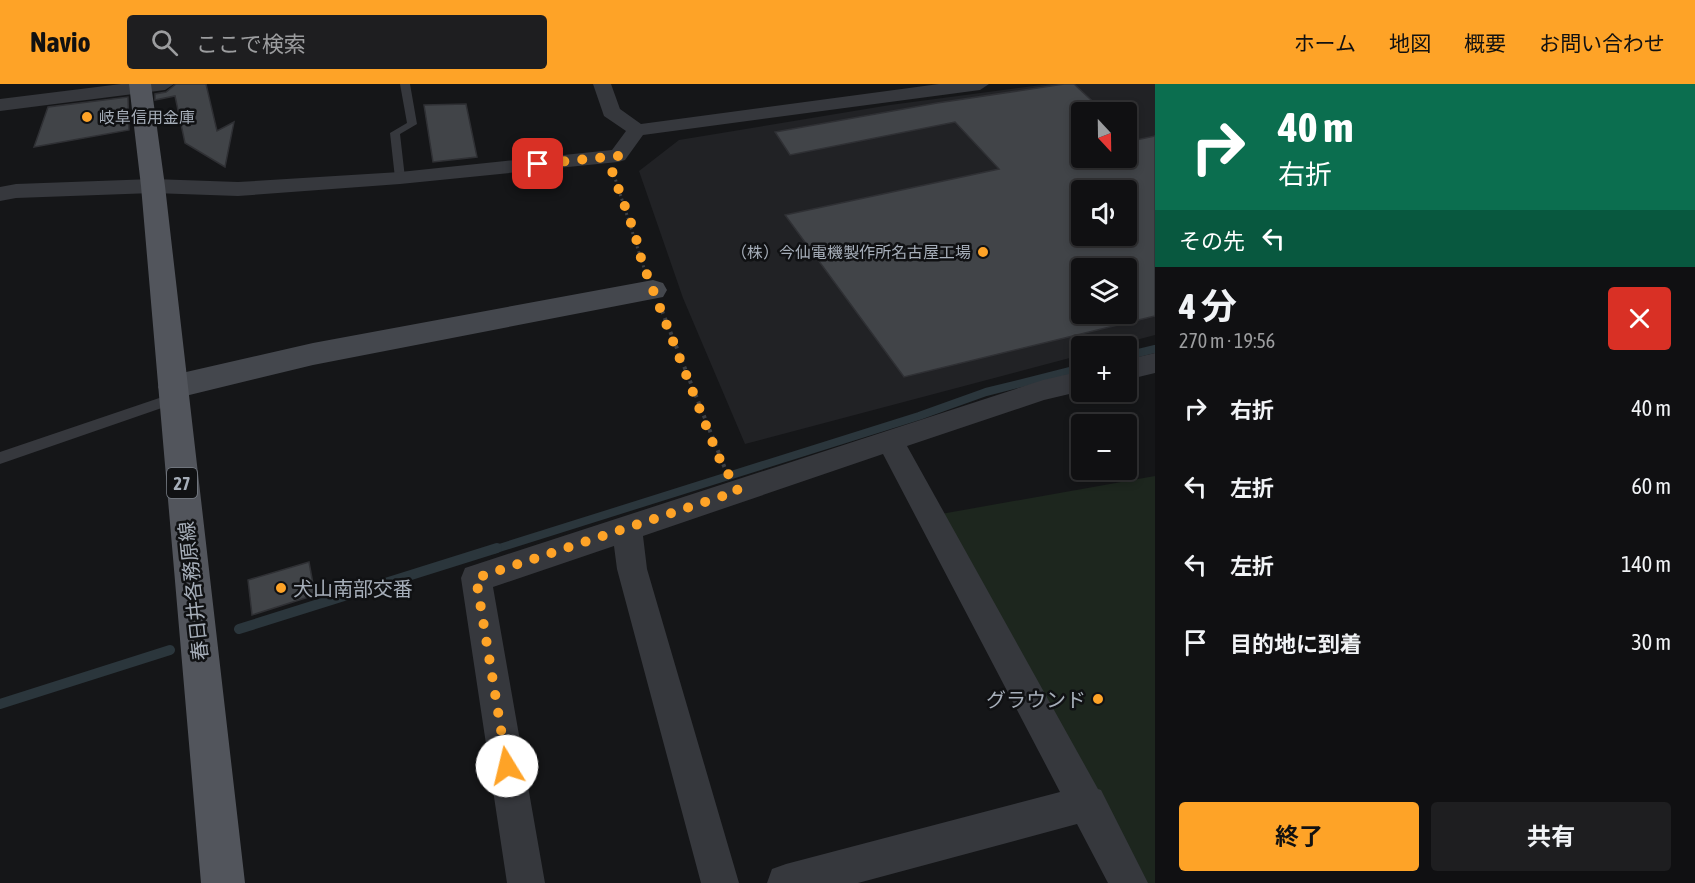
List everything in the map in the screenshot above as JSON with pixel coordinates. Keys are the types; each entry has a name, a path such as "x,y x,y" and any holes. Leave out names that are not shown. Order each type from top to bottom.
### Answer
{"main road":[{"name":"春日井各務原線","path":"149,86 153,186 223,883"}],"street":[{"path":"602,84 612,112 637,130 980,84"},
{"path":"0,105 149,86"},
{"path":"0,194 16,191 153,186 238,189 400,178 618,156 637,130"},
{"path":"173,392 313,354 653,290"},
{"path":"1137,367 1155,363"},
{"path":"526,883 476,578 1043,390 1071,384"},
{"path":"890,441 1088,803 1129,883"},
{"path":"627,527 632,569 720,883"},
{"path":"786,883 1088,803"}],"lane":[{"path":"400,178 395,133 412,124 405,84"},
{"path":"0,458 173,392"}],"path":[{"path":"618,156 613,162 612,171 653,290 718,456 738,491"}],"shaded area":[{"path":"1049,84 1155,84 1155,335 1137,340 1137,336 1071,336 1071,358 745,444 683,298 639,171 679,140 890,105"},
{"name":"グラウンド","path":"1155,476 1155,883 1142,883 941,514"}],"building":[{"path":"176,84 206,84 217,131 234,122 225,167 185,143 175,96 155,100 155,94 166,92"},
{"name":"（株）今仙電機製作所名古屋工場","path":"1074,84 1093,102 1071,102 1071,168 1137,168 1137,140 1155,136 1155,316 1137,320 1137,258 1071,258 1071,324 1122,324 904,377 785,215 999,169 955,122 790,155 775,132 937,103"},
{"name":"岐阜信用金庫","path":"128,97 129,130 34,147 48,107"},
{"path":"466,104 477,157 433,162 424,105"},
{"name":"犬山南部交番","path":"309,562 315,595 252,615 248,580"}],"waterway":[{"path":"1137,353 1155,349"},
{"path":"493,550 919,416 986,392 1071,371"},
{"path":"239,629 497,548"},
{"path":"0,704 170,650"}],"place":[{"name":"岐阜信用金庫","path":"87,117"},
{"name":"（株）今仙電機製作所名古屋工場","path":"983,252"},
{"name":"犬山南部交番","path":"281,588"},
{"name":"グラウンド","path":"1098,699"}],"route":[{"path":"507,766 476,578 738,491 718,456 642,262 635,234 612,171 613,162 618,156 538,164"}]}
